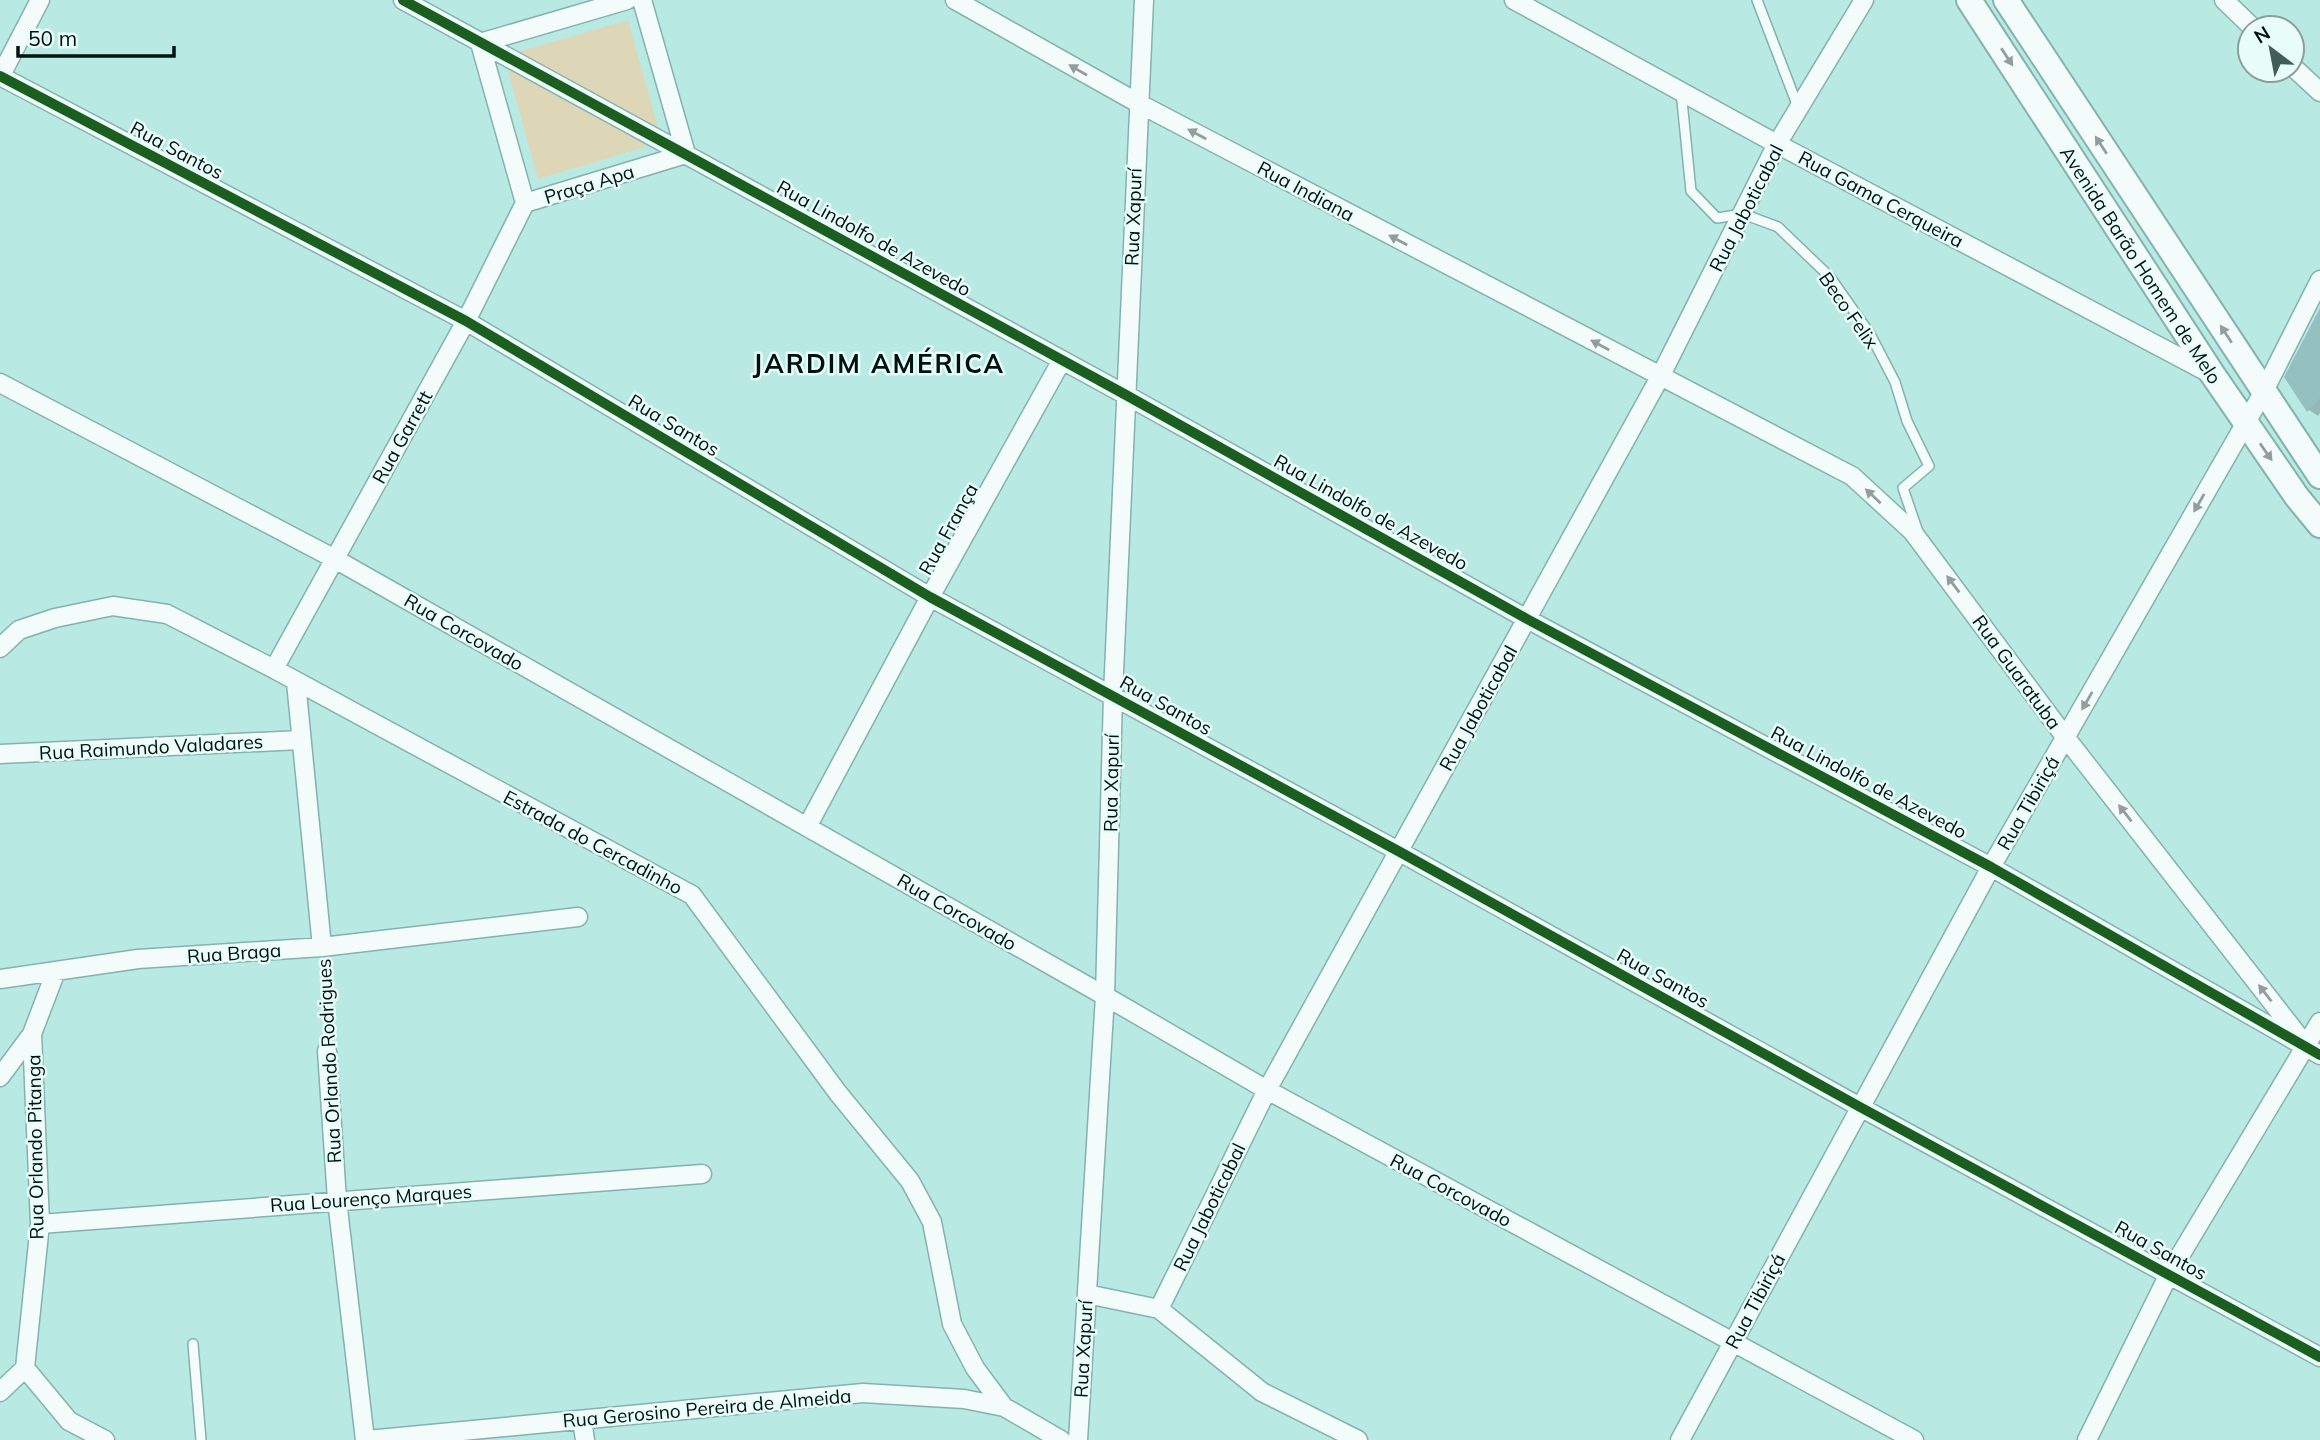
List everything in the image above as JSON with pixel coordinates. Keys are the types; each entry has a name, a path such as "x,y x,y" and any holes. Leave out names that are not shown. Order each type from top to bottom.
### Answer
{"main road":[{"name":"Avenida Barão Homem de Melo","path":"1969,0 2213,375 2297,498 2320,525"},
{"name":"Avenida Barão Homem de Melo","path":"2006,0 2320,476"}],"street":[{"path":"0,76 40,0"},
{"name":"Rua Lindolfo de Azevedo","path":"403,0 1126,395 1527,619 1991,867 2313,1051"},
{"path":"480,43 627,0"},
{"path":"642,0 686,154"},
{"name":"Rua Indiana","path":"955,0 1138,103 1660,377"},
{"name":"Rua Xapurí","path":"1078,1440 1105,996 1113,695 1144,0"},
{"name":"Rua Gama Cerqueira","path":"1514,0 1777,144 2213,375"},
{"name":"Rua Jaboticabal","path":"1159,1309 1267,1090 1660,377 1777,144 1864,0"},
{"path":"2224,0 2238,14"},
{"name":"Praça Apa","path":"480,43 525,203 686,154"},
{"name":"Rua Santos","path":"0,76 466,321 930,597 2320,1357"},
{"path":"2306,79 2320,92"},
{"name":"Rua Garrett","path":"274,669 466,321 525,203"},
{"name":"Rua Tibiriçá","path":"1680,1440 1991,867 2264,391 2320,280"},
{"name":"Rua França","path":"807,827 930,597 1062,360"},
{"name":"Rua Guaratuba","path":"1660,377 1852,477 1912,531 2066,737 2313,1051"},
{"name":"Rua Corcovado","path":"0,383 335,559 1267,1090 1914,1440"},
{"name":"Estrada do Cercadinho","path":"0,648 19,630 55,618 113,606 167,614 692,895 838,1093 909,1181 932,1222 952,1324 975,1368 1004,1407 1061,1440"},
{"name":"Rua Orlando Rodrigues","path":"296,681 322,947"},
{"name":"Rua Raimundo Valadares","path":"0,754 301,740"},
{"name":"Rua Braga","path":"0,979 138,959 322,947 578,917"},
{"name":"Rua Orlando Pitanga","path":"26,1368 40,1224 32,1034 56,971"},
{"path":"2087,1440 2169,1274 2313,1051 2320,1022"},
{"path":"0,1077 32,1034"},
{"name":"Rua Orlando Rodrigues","path":"327,1051 338,1200 366,1440"},
{"name":"Rua Lourenço Marques","path":"40,1224 702,1174"},
{"path":"1087,1294 1159,1309 1262,1391 1358,1440"},
{"path":"0,1392 26,1368 69,1421 105,1440"},
{"name":"Rua Gerosino Pereira de Almeida","path":"366,1440 863,1393 964,1399 1004,1407"},
{"path":"582,1420 585,1440"}],"lane":[{"path":"1757,0 1798,109"},
{"name":"Beco Felix","path":"1681,91 1691,191 1717,218 1743,214 1778,227 1830,277 1870,334 1895,382 1907,421 1929,466 1903,488 1922,544"},
{"path":"192,1344 201,1440"}],"shaded area":[{"path":"628,20 662,142 538,179 504,56"}],"building":[{"path":"2320,308 2320,398 2307,412 2284,377"}],"cycle path":[{"path":"403,0 1126,395 1527,619 1991,867 2320,1055"},
{"path":"0,76 466,321 930,597 2320,1357"}],"district":[{"name":"JARDIM AMÉRICA","path":"879,363"}]}
